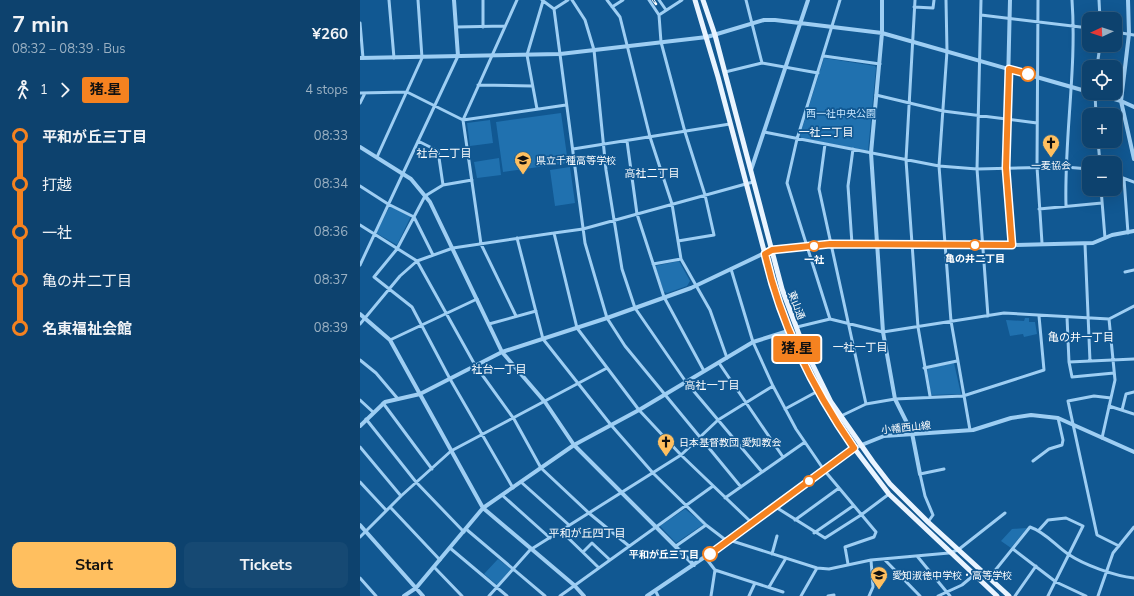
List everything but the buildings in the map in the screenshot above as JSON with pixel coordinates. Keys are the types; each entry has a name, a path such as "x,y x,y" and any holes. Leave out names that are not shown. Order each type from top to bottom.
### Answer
{"main road":[{"name":"東山通","path":"695,0 707,37 774,292 788,331 818,391 831,415 889,494 949,553 997,596"},
{"name":"東山通","path":"703,0 715,35 782,289 802,346 840,416 890,484 928,522 1009,596"}],"street":[{"path":"389,0 394,58"},
{"path":"377,157 422,58 418,0"},
{"path":"360,265 458,56 454,0"},
{"path":"483,0 483,27"},
{"path":"516,316 482,244 463,120 517,0"},
{"path":"537,109 527,55 543,0 554,9 585,243 607,318 624,346 741,487"},
{"path":"554,9 568,0"},
{"path":"572,0 585,20 594,50 603,145 622,269 635,308 686,382 762,472"},
{"path":"607,0 620,17 650,137 672,204 681,259 710,310 727,358"},
{"path":"612,7 622,0"},
{"path":"649,0 659,15 661,42 685,132 705,195 714,235 678,241"},
{"path":"659,0 666,10"},
{"path":"659,15 682,0"},
{"path":"746,0 762,63"},
{"path":"750,172 808,0"},
{"path":"830,319 787,183 797,139 833,27 840,0"},
{"path":"882,0 880,64 871,153 884,332 895,399 912,433 925,496 933,515 928,522"},
{"path":"914,0 906,160 918,327 930,396"},
{"path":"914,7 933,8 934,0"},
{"path":"946,0 947,51 939,166 951,322 970,430"},
{"path":"981,0 977,168 988,316"},
{"path":"1010,0 1006,168 1012,245"},
{"path":"1038,0 1037,167 1042,243"},
{"path":"1066,206 1065,167 1072,88 1074,26 1072,0"},
{"path":"1099,0 1100,12"},
{"path":"1134,3 1128,2 1129,34 1121,101 1133,148 1134,159"},
{"path":"981,15 1082,27"},
{"path":"360,23 362,58 422,58 560,54 628,47 707,37 752,24 775,20 882,33 1082,90"},
{"path":"456,27 505,26"},
{"path":"1122,33 1134,34"},
{"path":"824,56 880,64"},
{"path":"725,72 762,63 818,73"},
{"path":"478,85 532,86"},
{"path":"360,93 407,92 463,120 566,105"},
{"path":"360,102 364,93"},
{"path":"876,95 943,111 1037,123"},
{"path":"1118,100 1134,107"},
{"path":"573,149 730,124"},
{"path":"764,132 939,166 977,168 1065,167 1082,168"},
{"path":"418,141 438,151 442,184"},
{"path":"627,141 637,214 664,297 704,371"},
{"path":"825,144 819,189 866,404"},
{"path":"360,147 411,179 430,202 478,298 502,352 545,402 574,445 694,565"},
{"path":"852,244 848,186 853,149"},
{"path":"1128,233 1124,179 1134,182"},
{"path":"472,180 442,184 425,196 397,249 374,277 412,307 450,379 513,488"},
{"path":"360,324 400,276 417,261 433,255 453,248 583,229 753,182"},
{"path":"360,186 388,204 414,217 433,255"},
{"path":"1102,196 1105,238"},
{"path":"1039,209 1102,203"},
{"path":"360,225 417,261 475,366 514,419 540,468 590,514 629,546"},
{"path":"360,426 383,403 420,394 502,352 607,318 696,285 772,250 830,244 1085,244 1093,243 1112,235 1134,231"},
{"path":"554,233 577,328 639,410 681,456 752,523"},
{"path":"517,238 543,339 611,425 653,473 706,525 728,540 817,568 829,568 871,560 949,553 958,550 1005,514"},
{"path":"1085,244 1090,361"},
{"path":"653,264 681,259"},
{"path":"731,269 753,342 773,386 805,442 824,470 853,506 875,530 876,535 845,547 848,564"},
{"path":"1125,272 1134,270"},
{"path":"390,340 478,298"},
{"path":"796,327 830,319 884,332 1004,313 1110,319 1134,307 1134,312"},
{"path":"489,324 536,311"},
{"path":"360,314 390,340 483,508 530,550 574,585 584,596"},
{"path":"840,416 866,404 895,399 930,396 963,396 1044,370 1039,316"},
{"path":"1068,317 1069,362 1072,377 1114,373"},
{"path":"1102,438 1115,380 1110,319"},
{"path":"404,596 416,588 483,508 540,468 574,445 639,410 753,342 788,331"},
{"path":"1069,362 1134,359"},
{"path":"360,360 376,373 398,399"},
{"path":"924,368 957,361"},
{"path":"719,363 745,404 783,457"},
{"path":"360,537 386,510 391,508 401,496 451,451 514,419 607,368"},
{"path":"489,596 530,550 681,456 718,420 773,386"},
{"path":"786,409 818,391"},
{"path":"1122,410 1126,394 1134,392"},
{"path":"1111,398 1094,396 1068,401 1097,535 1119,546"},
{"path":"360,400 373,412"},
{"path":"383,403 432,469"},
{"path":"1109,406 1134,414"},
{"name":"小幡西山線","path":"647,596 657,594 694,565 854,448 884,436 970,430 1019,416 1031,415 1058,418 1134,452"},
{"path":"1033,461 1048,449 1062,445 1063,440 1058,418"},
{"path":"366,419 416,482 465,530 545,596"},
{"path":"725,498 805,442"},
{"path":"360,447 401,496"},
{"path":"920,474 944,468"},
{"path":"360,482 386,510"},
{"path":"521,482 568,525"},
{"path":"560,596 713,486"},
{"path":"795,520 839,488"},
{"path":"774,506 824,538 861,515 889,494"},
{"path":"502,495 550,538"},
{"path":"814,533 853,506"},
{"path":"391,508 440,560"},
{"path":"1039,530 1048,520 1066,518 1080,523 1083,526 1048,596"},
{"path":"360,525 423,596"},
{"path":"676,546 706,525"},
{"path":"989,578 1030,527 1039,530 1068,554 1106,572 1120,577 1134,578"},
{"path":"1098,596 1113,553 1134,527"},
{"path":"561,531 599,568"},
{"path":"772,554 777,536"},
{"path":"583,552 592,543 610,560"},
{"path":"450,548 507,596"},
{"path":"1013,549 1056,582 1086,596"},
{"path":"917,556 950,596"},
{"path":"705,557 715,570 783,592"},
{"path":"769,587 786,558"},
{"path":"884,559 920,596"},
{"path":"869,596 873,587 871,560"},
{"path":"1015,596 1036,566"},
{"path":"434,567 462,596"},
{"path":"800,596 817,568"},
{"path":"711,596 715,570"},
{"path":"938,596 962,585 974,575"},
{"path":"360,578 376,596"},
{"path":"749,596 755,583"},
{"path":"828,596 834,594"}],"green space":[{"name":"西一社中央公園","path":"824,58 875,66 876,68 868,151 801,138 800,135"},
{"path":"561,113 568,163 503,172 496,122"},
{"path":"490,120 493,143 470,146 467,123"},
{"path":"499,158 501,175 477,178 474,162"},
{"path":"570,167 575,203 555,206 550,170"},
{"path":"390,206 411,216 397,245 376,233"},
{"path":"679,261 690,281 687,286 667,293 664,292 655,266"},
{"path":"1025,318 1029,318 1029,322 1035,322 1037,334 1024,337 1023,334 1010,336 1006,320 1024,321"},
{"path":"954,363 961,394 931,395 927,368"},
{"path":"685,509 704,524 676,543 660,526"},
{"path":"1027,528 1011,548 1001,541 1012,529"},
{"path":"498,559 511,569 497,585 484,574"}],"railway":[{"path":"653,0 656,4"}],"bus line":[{"name":"猪.星","path":"710,554 854,448 831,415 788,331 785,319 774,292 765,254 772,250 830,244 1012,245 1006,168 1009,69 1028,74"}],"place":[{"name":"一麦協会","path":"1051,158"},
{"name":"県立千種高等学校","path":"523,175"},
{"name":"亀の井二丁目","path":"975,245"},
{"name":"一社","path":"814,246"},
{"name":"日本基督教団 愛知教会","path":"666,457"},
{"name":"平和が丘三丁目","path":"710,554"},
{"name":"愛知淑徳中学校・高等学校","path":"879,590"}],"district":[{"name":"一社二丁目","path":"826,132"},
{"name":"社台二丁目","path":"444,153"},
{"name":"高社二丁目","path":"652,173"},
{"name":"亀の井一丁目","path":"1081,337"},
{"name":"一社一丁目","path":"860,347"},
{"name":"社台一丁目","path":"499,369"},
{"name":"高社一丁目","path":"712,385"},
{"name":"平和が丘四丁目","path":"587,533"}]}
